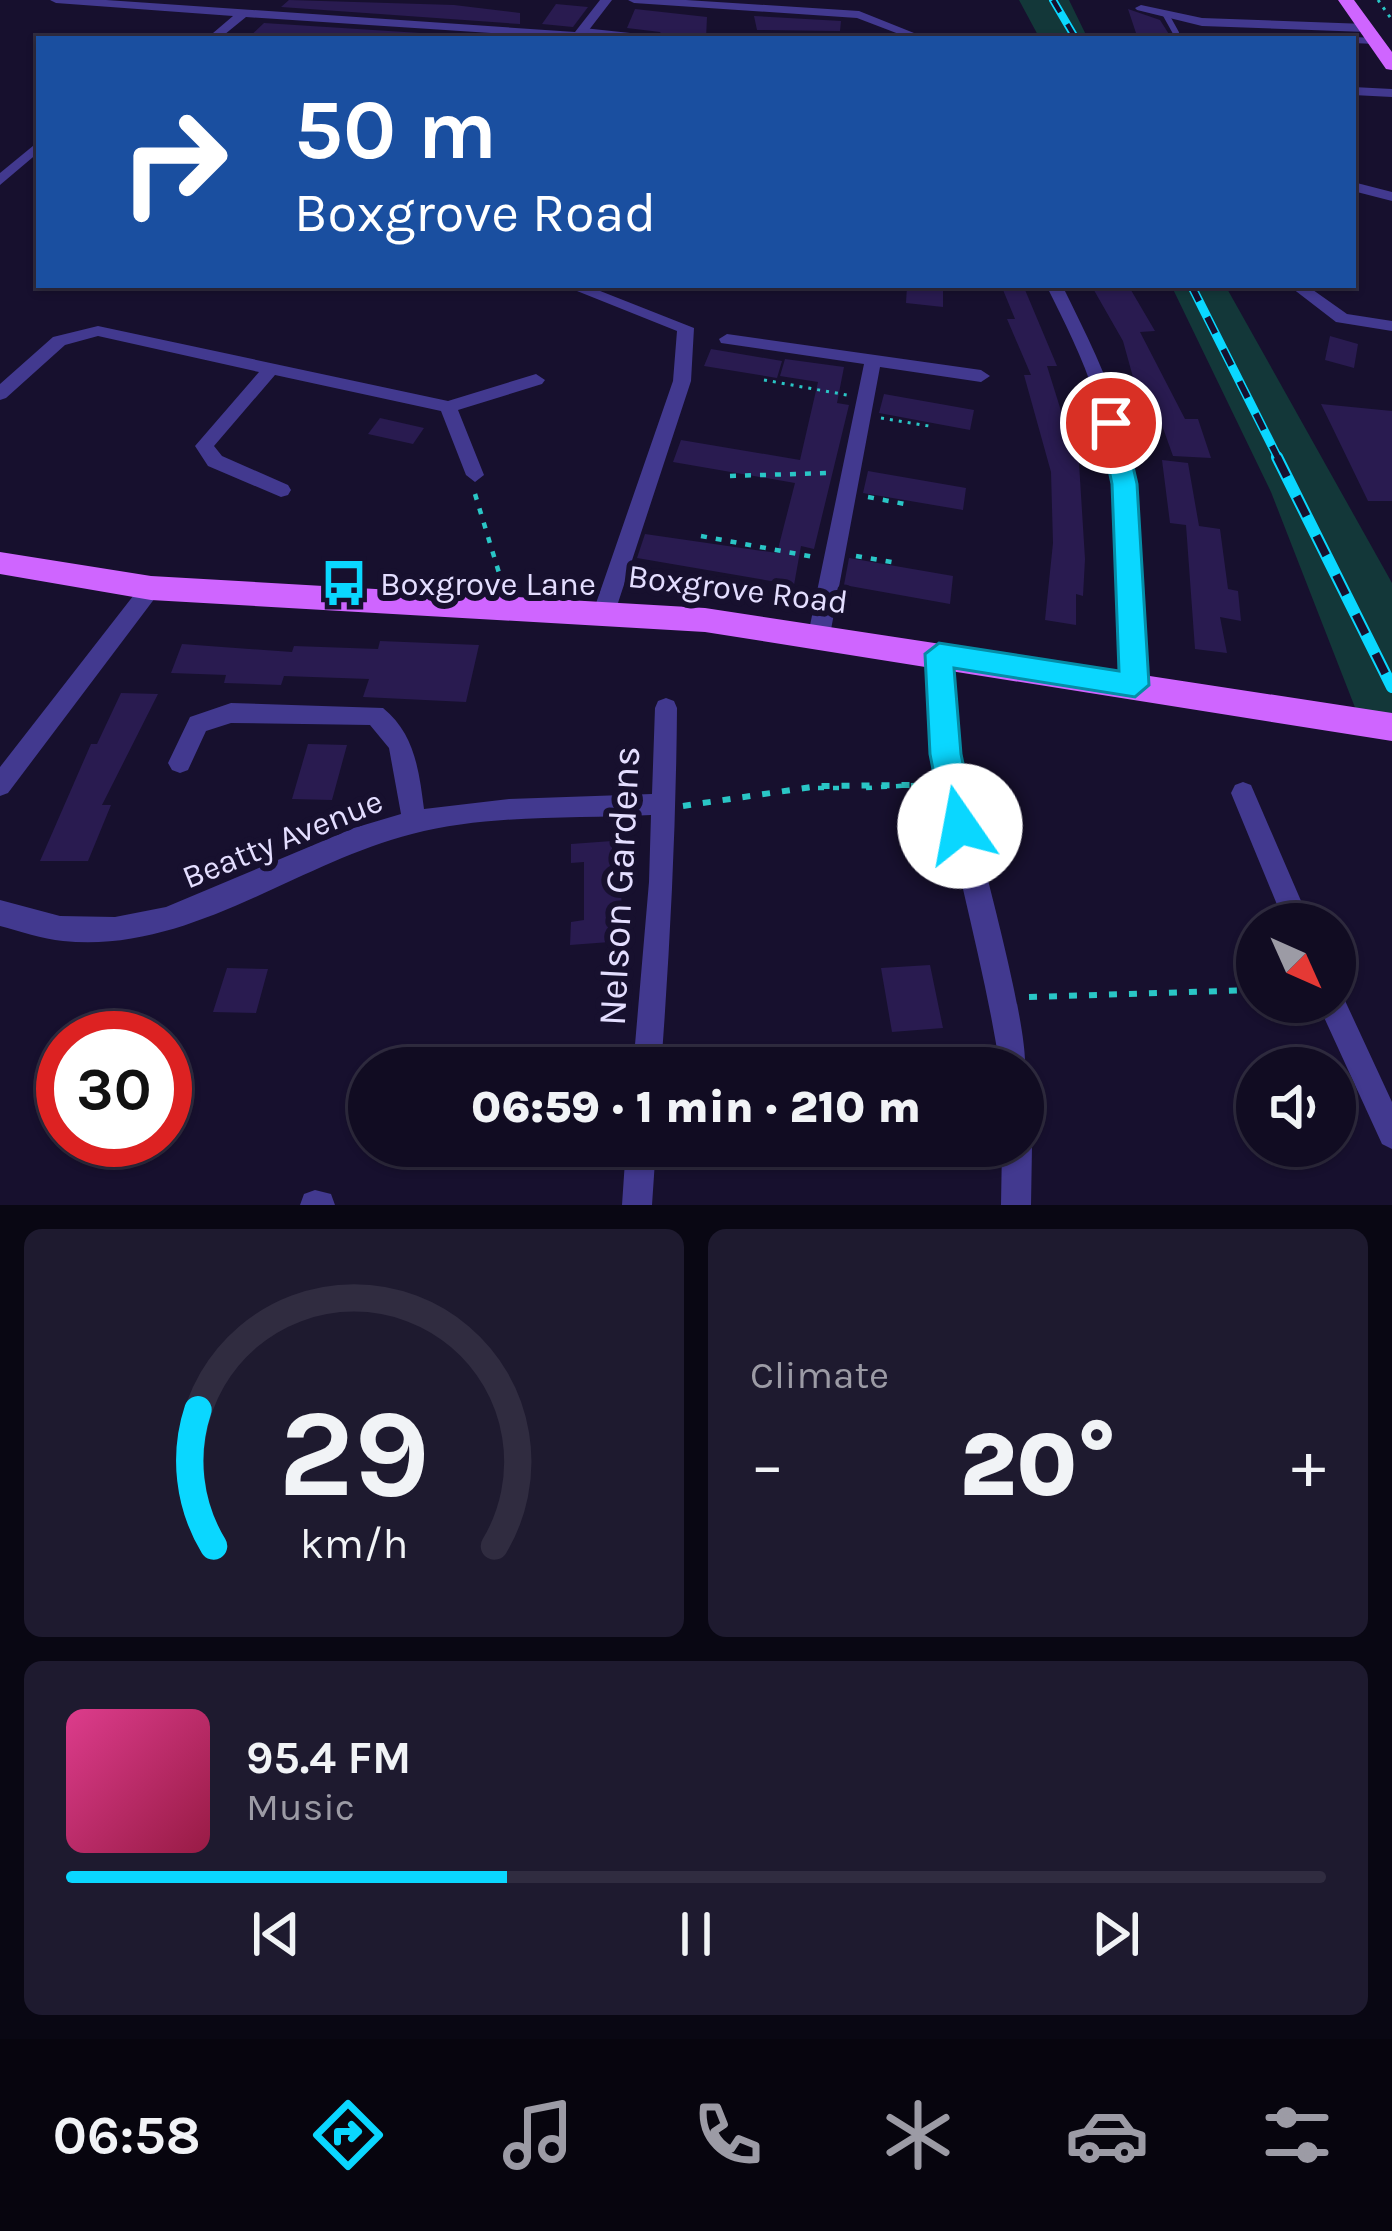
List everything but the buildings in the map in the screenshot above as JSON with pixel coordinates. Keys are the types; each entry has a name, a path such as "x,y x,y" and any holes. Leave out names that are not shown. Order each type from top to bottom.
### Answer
{"main road":[{"path":"1346,0 1364,36 1392,64"},
{"name":"Boxgrove Road","path":"0,563 151,588 604,612 819,635 1392,727"}],"street":[{"path":"56,0 580,35 606,0"},
{"path":"634,0 859,15 915,36"},
{"path":"1141,8 1202,22 1364,36"},
{"path":"216,36 243,14"},
{"path":"1356,91 1392,93"},
{"path":"0,181 36,148"},
{"path":"1356,187 1392,197"},
{"path":"578,288 686,328 682,381 604,612"},
{"path":"1055,288 1104,396 1118,450 1130,546 1135,685"},
{"path":"1300,288 1342,317 1392,326"},
{"path":"0,394 59,341 98,331 448,407 536,380"},
{"path":"727,339 981,376"},
{"path":"819,635 873,360"},
{"path":"269,371 204,446 214,461 281,490"},
{"path":"448,407 475,475"},
{"path":"0,785 151,588"},
{"path":"939,654 951,783 1006,998 1012,1047"},
{"name":"Nelson Gardens","path":"648,1047 666,708"},
{"path":"180,763 199,724 231,712 375,715 392,726 400,742 414,821"},
{"path":"1243,793 1289,903"},
{"name":"Beatty Avenue","path":"0,913 57,930 132,928 176,916 414,821 473,812 664,805"},
{"path":"1341,1023 1392,1135"},
{"path":"637,1205 640,1167"},
{"path":"1016,1205 1017,1167"}],"lane":[{"path":"1166,15 1176,33"}],"path":[{"path":"1378,0 1392,20"},
{"path":"764,380 928,426"},
{"path":"730,476 764,481 798,468 910,505"},
{"path":"475,475 470,481 510,609"},
{"path":"701,536 897,563"},
{"path":"664,805 727,803 818,786 856,789 951,783"},
{"path":"1006,998 1236,991"}],"green space":[{"path":"1019,0 1069,0 1087,36 1038,36"},
{"path":"1172,288 1227,288 1392,583 1392,717 1356,710 1271,492"}],"railway":[{"path":"1053,0 1074,36"},
{"path":"1193,288 1279,460"},
{"path":"1277,457 1392,687"}],"place":[{"name":"Boxgrove Lane","path":"344,583"}],"route":[{"path":"960,826 945,754 939,654 1135,685 1130,546 1111,423"}]}
